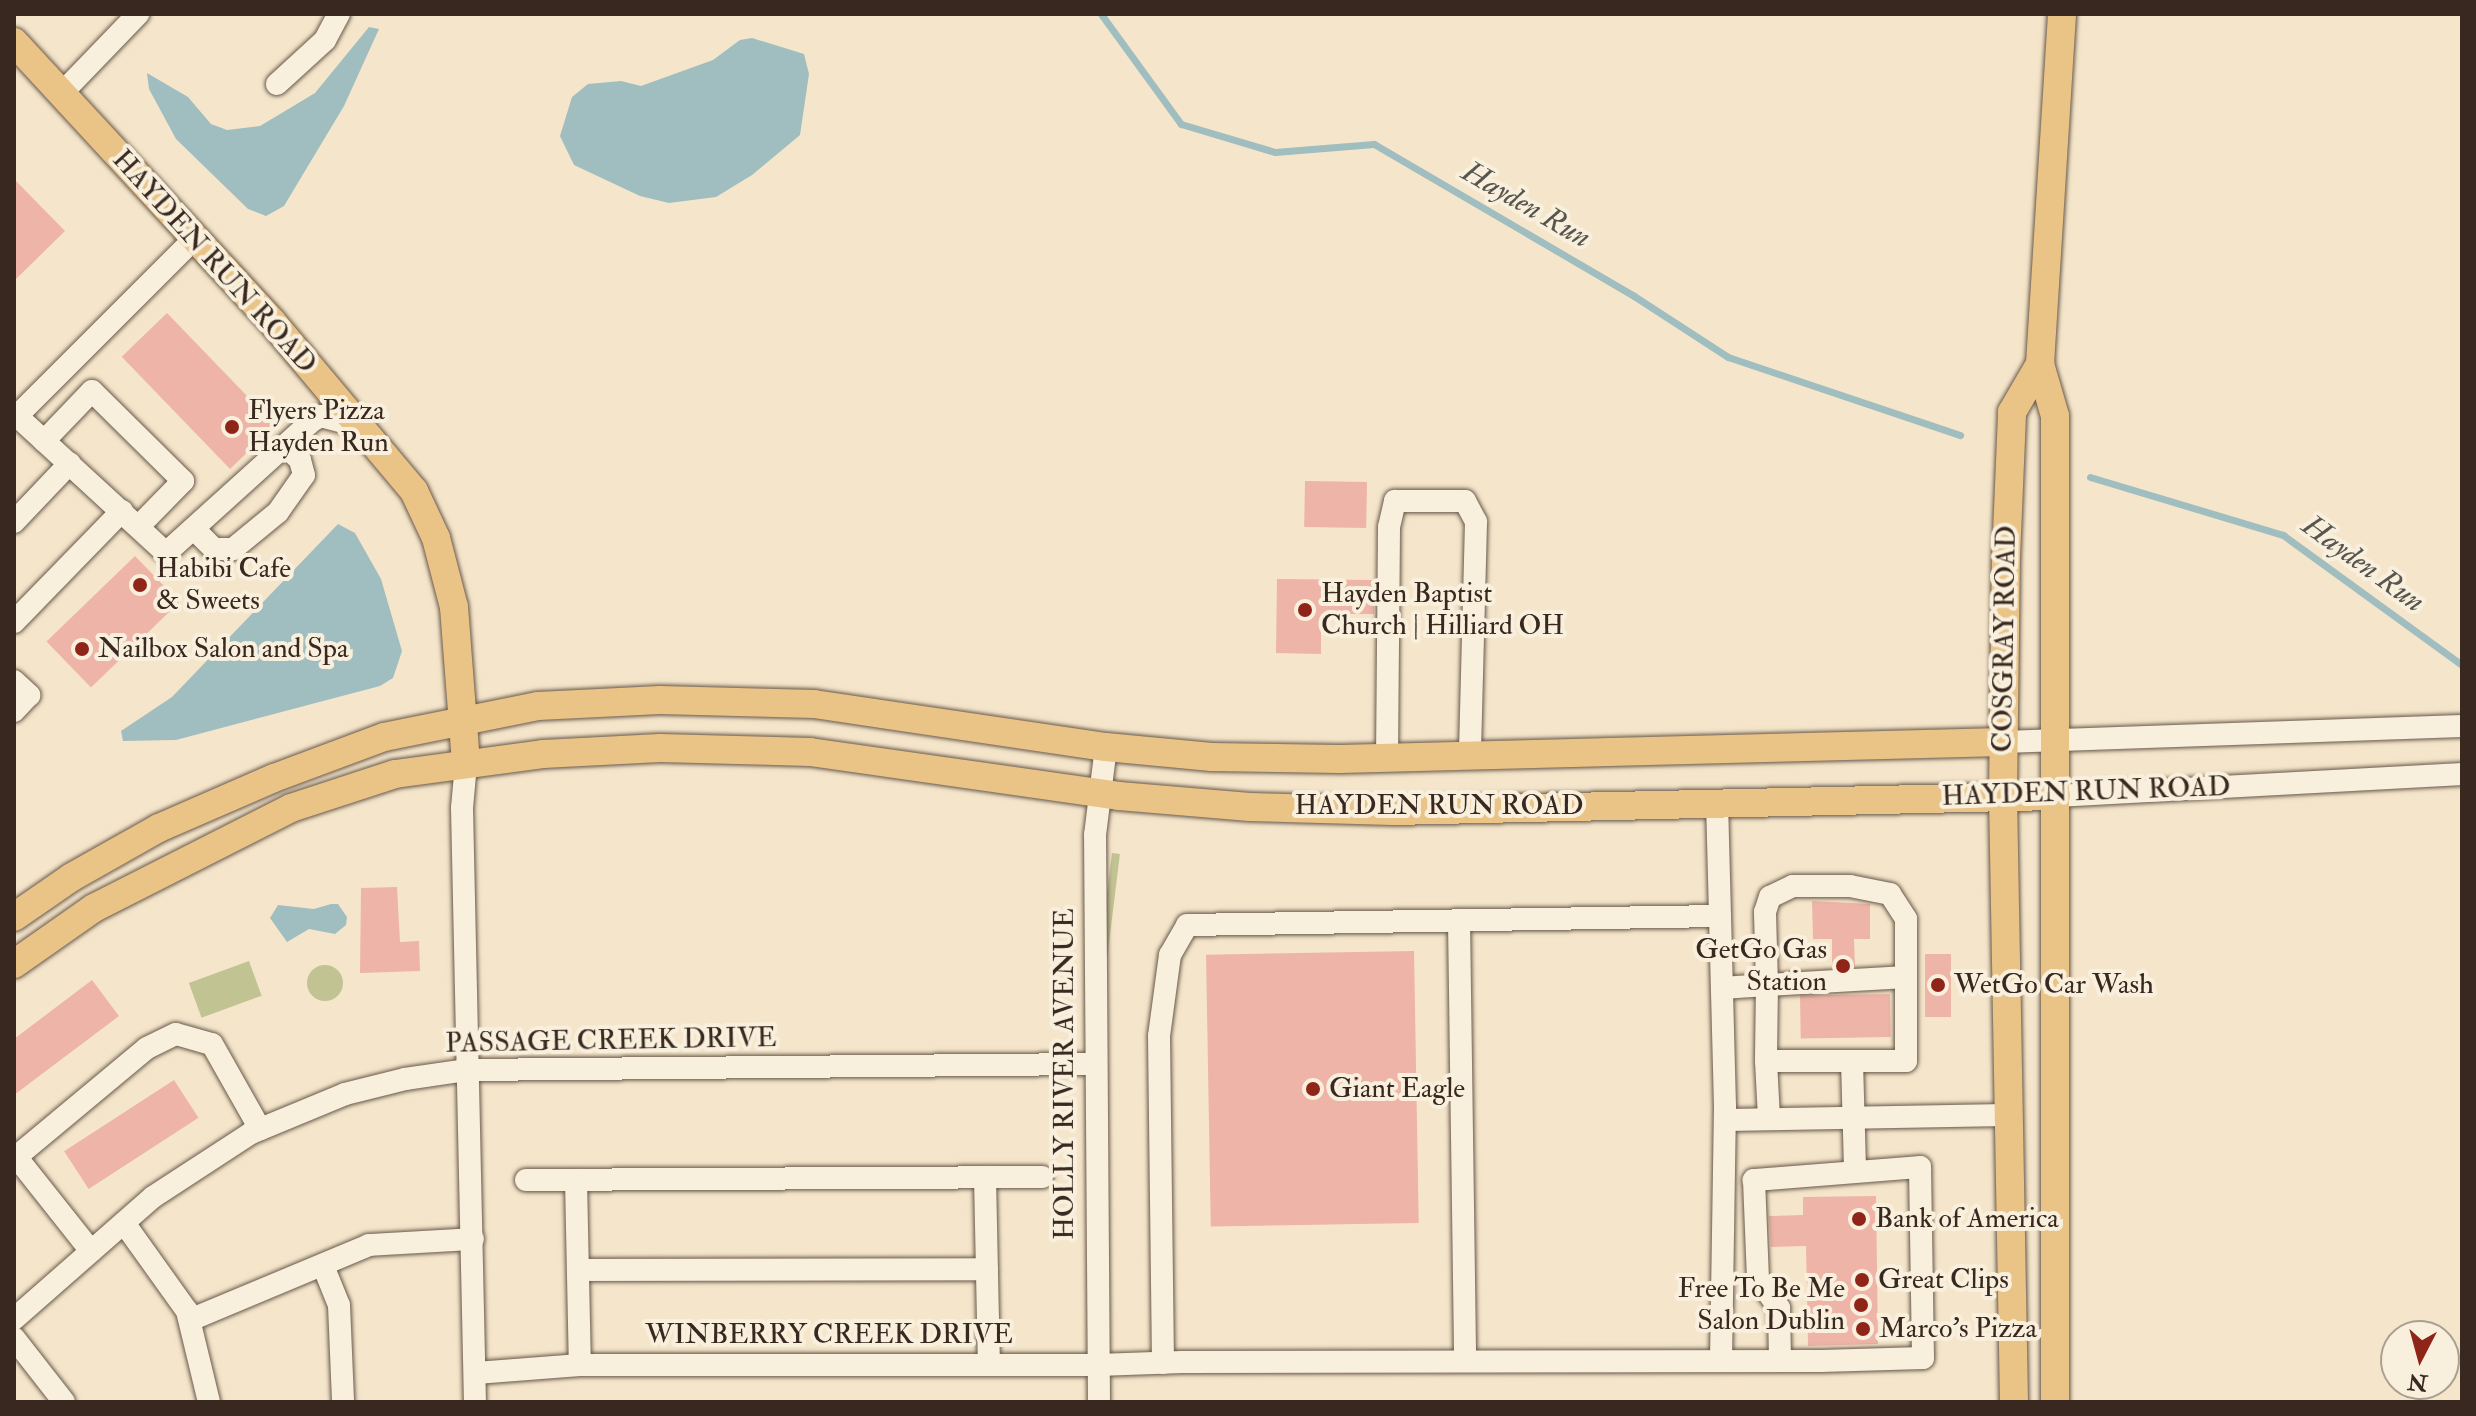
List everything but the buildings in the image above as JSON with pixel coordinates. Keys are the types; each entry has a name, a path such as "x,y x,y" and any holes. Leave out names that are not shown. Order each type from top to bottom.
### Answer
{"main road":[{"name":"COSGRAY ROAD","path":"2055,1402 2055,416 2040,364 2062,14"},
{"name":"HAYDEN RUN ROAD","path":"14,42 193,240 273,323 414,491 436,538 454,607 466,764 543,754 660,748 810,752 1100,794 1250,807 1393,811 1717,801 2056,796"},
{"name":"COSGRAY ROAD","path":"2014,1402 2003,742 2012,412 2040,364"},
{"name":"HAYDEN RUN ROAD","path":"464,717 538,706 660,700 814,704 1106,747 1212,757 1387,758 2003,742"},
{"path":"14,917 72,877 159,828 370,742 464,717"},
{"path":"14,964 94,908 291,808 395,774 466,764"}],"street":[{"path":"62,93 138,14"},
{"path":"277,84 325,40 339,14"},
{"path":"193,240 15,418 70,463 166,553 321,416 359,426"},
{"path":"14,622 130,519 183,481 92,391 44,441"},
{"path":"194,529 214,549 233,549 278,512 304,475 300,460 286,447"},
{"path":"14,522 70,463"},
{"path":"1387,758 1389,527 1395,501 1465,501 1476,522 1470,755"},
{"path":"14,681 29,695 14,711"},
{"name":"HAYDEN RUN ROAD","path":"2003,742 2055,743 2462,726"},
{"name":"HOLLY RIVER AVENUE","path":"1099,1402 1093,1064 1095,835 1106,747"},
{"path":"466,764 467,1070 475,1402"},
{"name":"HAYDEN RUN ROAD","path":"2056,796 2462,774"},
{"path":"1717,801 1725,1120 1721,1360"},
{"path":"1766,1061 1906,1061 1906,919 1890,894 1850,886 1793,886 1770,897 1765,912 1766,1061 1769,1119"},
{"path":"1173,1362 1159,1036 1170,955 1187,925 1720,916"},
{"path":"1459,920 1465,1361"},
{"path":"1722,988 1906,977"},
{"path":"91,1251 15,1155 147,1048 176,1034 212,1044 260,1129"},
{"path":"1780,1361 1779,1308 1758,1279 1754,1180 1855,1170 1852,1061"},
{"name":"PASSAGE CREEK DRIVE","path":"14,1319 153,1197 260,1129 345,1094 467,1070 1093,1064"},
{"path":"1725,1120 2009,1115"},
{"name":"WINBERRY CREEK DRIVE","path":"476,1373 580,1365 1098,1365 1923,1358 1920,1167 1855,1170"},
{"path":"985,1177 989,1365"},
{"path":"526,1180 1042,1177"},
{"path":"576,1180 581,1270 580,1365"},
{"path":"124,1223 190,1320 209,1402"},
{"path":"190,1320 324,1268 369,1245 473,1239"},
{"path":"324,1268 339,1305 343,1402"},
{"path":"581,1270 987,1269"},
{"path":"14,1338 64,1402"}],"green space":[{"path":"1112,853 1120,854 1099,1025 1091,1024"},
{"path":"249,961 262,996 202,1018 189,983"},
{"path":"325,965 338,970 343,983 338,996 325,1001 312,996 307,983 312,970"}],"water":[{"path":"369,27 379,29 344,106 284,206 266,216 248,209 176,139 149,89 147,73 188,97 211,124 227,130 260,126 315,93"},
{"path":"752,38 804,54 809,74 800,135 752,175 716,197 669,203 640,196 574,165 560,136 572,97 588,84 621,81 641,86 713,60 740,40"},
{"path":"338,524 355,533 381,579 402,651 393,678 380,686 176,740 123,741 121,731 172,697"},
{"path":"338,904 347,917 346,925 335,934 309,929 287,942 270,918 278,905 314,909"}],"waterway":[{"name":"Hayden Run","path":"1101,14 1181,124 1275,152 1374,144 1634,296 1728,357 1960,435"},
{"name":"Hayden Run","path":"2090,477 2283,535 2462,665"}],"place":[{"name":"Flyers Pizza Hayden Run","path":"232,427"},
{"name":"Habibi Cafe & Sweets","path":"140,585"},
{"name":"Hayden Baptist Church | Hilliard OH","path":"1305,610"},
{"name":"Nailbox Salon and Spa","path":"82,649"},
{"name":"GetGo Gas Station","path":"1843,966"},
{"name":"WetGo Car Wash","path":"1938,985"},
{"name":"Giant Eagle","path":"1313,1089"},
{"name":"Bank of America","path":"1859,1219"},
{"name":"Great Clips","path":"1862,1280"},
{"name":"Free To Be Me Salon Dublin","path":"1861,1305"},
{"name":"Marco's Pizza","path":"1863,1329"}]}
